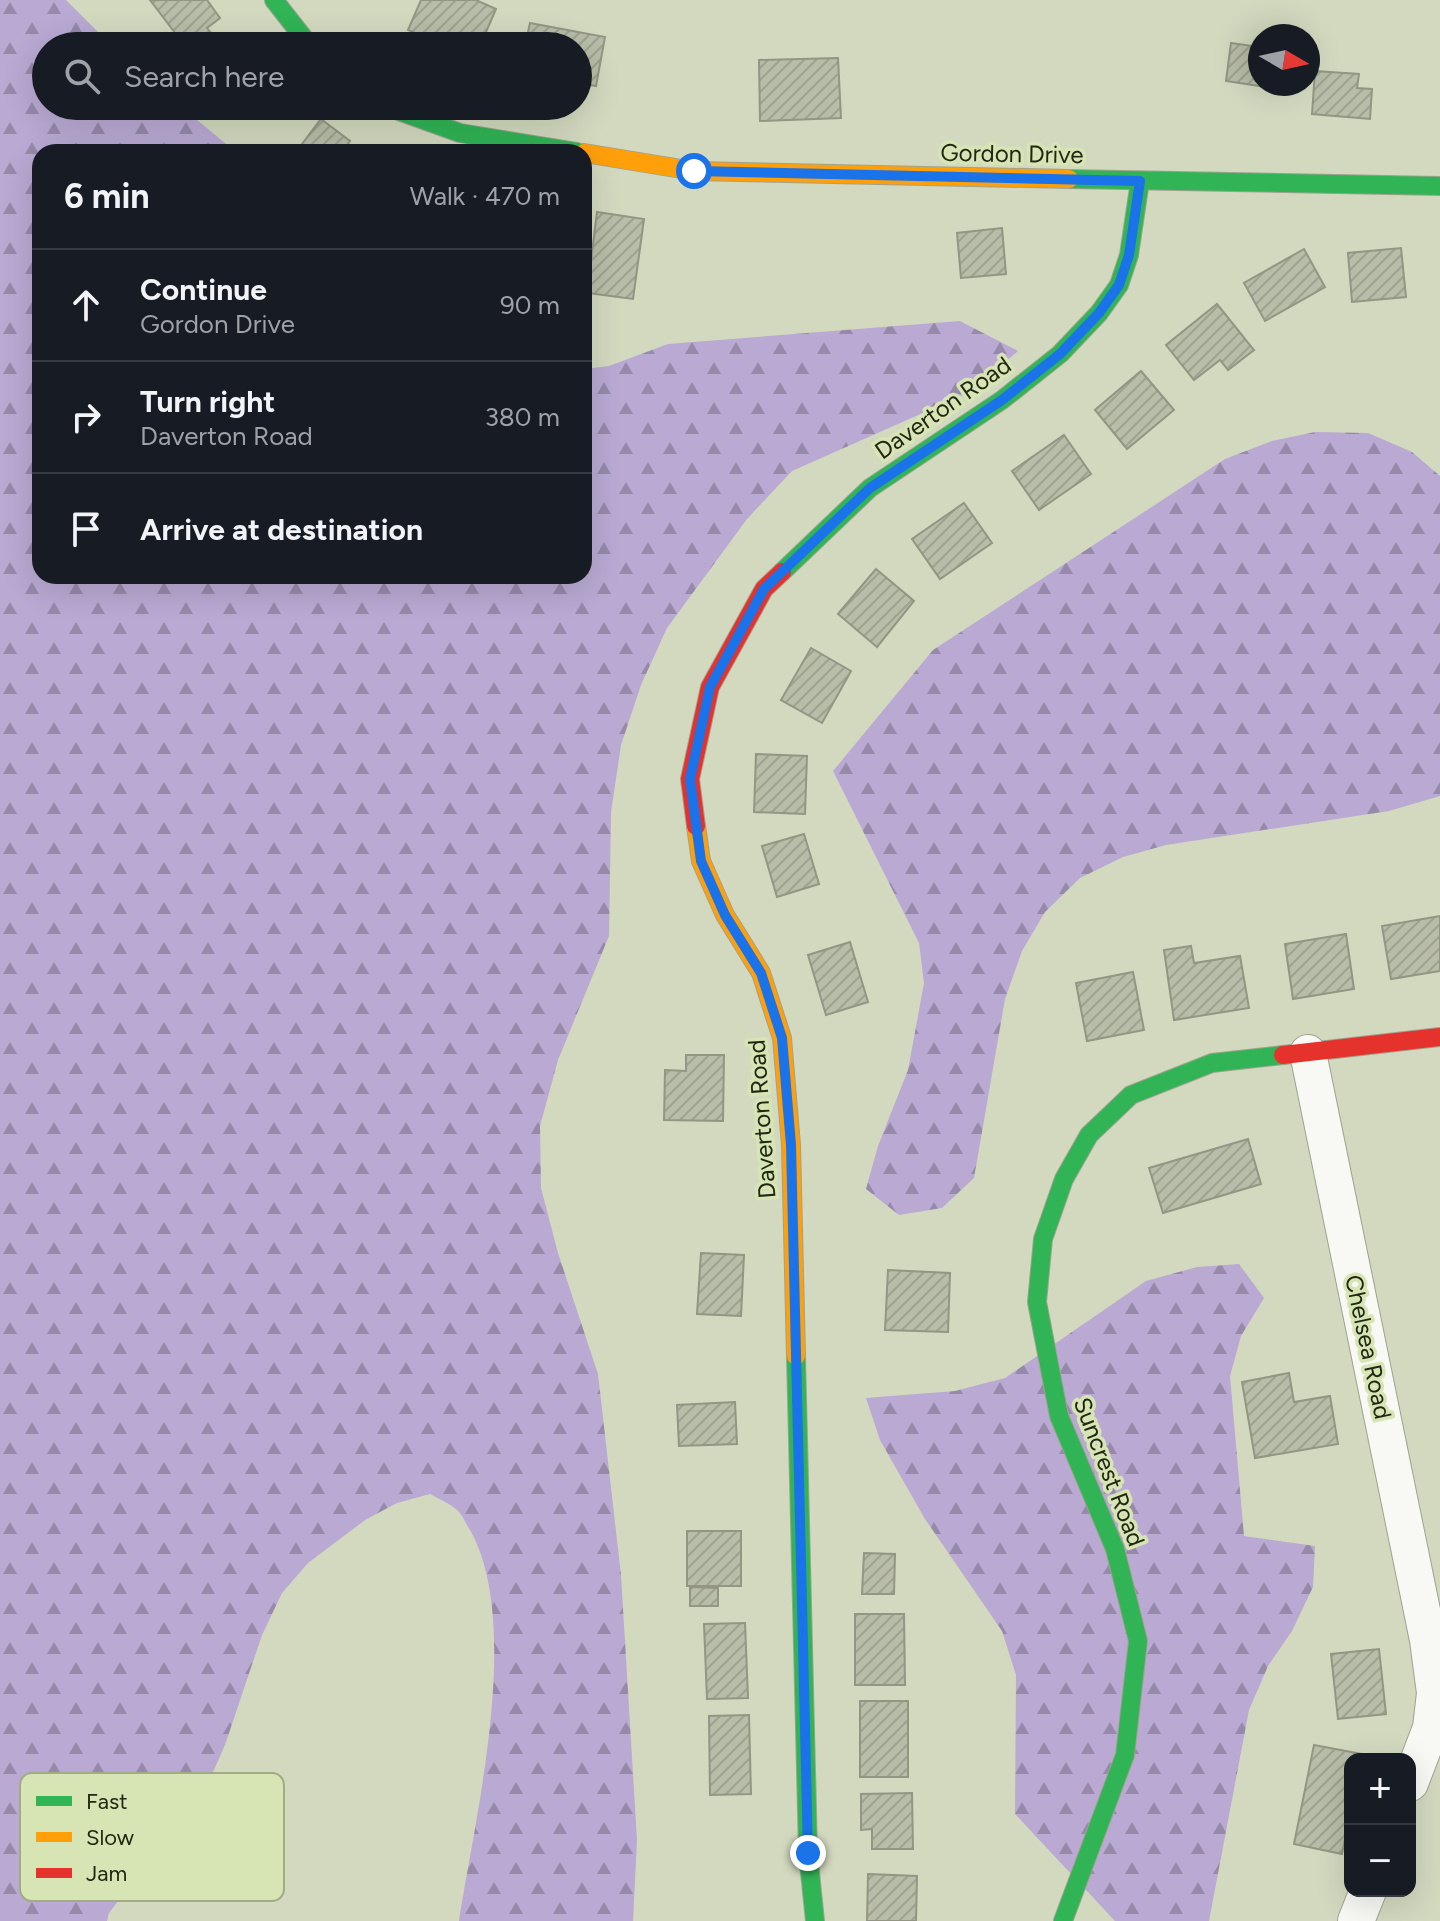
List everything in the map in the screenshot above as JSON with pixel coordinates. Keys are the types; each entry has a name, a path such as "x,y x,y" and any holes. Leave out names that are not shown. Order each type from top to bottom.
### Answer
{"street":[{"path":"274,0 299,32"},
{"path":"424,120 460,133 528,144"},
{"name":"Gordon Drive","path":"592,154 694,171 1440,186"},
{"name":"Daverton Road","path":"815,1921 808,1853 791,1145 782,1038 761,973 725,915 701,861 690,779 710,687 764,589 870,488 1002,400 1060,354 1099,313 1119,285 1129,255 1140,181"},
{"name":"Suncrest Road","path":"1063,1921 1125,1755 1138,1641 1115,1549 1059,1416 1037,1302 1043,1239 1064,1179 1089,1135 1131,1095 1212,1063 1440,1037"},
{"name":"Chelsea Road","path":"1308,1053 1434,1638 1435,1693 1431,1728 1416,1767"},
{"path":"1356,1921 1366,1897"}],"green space":[{"path":"0,0 66,0 98,32 32,32 32,120 197,120 226,144 32,144 32,584 592,584 592,368 609,366 668,344 960,321 1018,351 970,392 792,471 747,519 667,628 641,685 621,745 611,812 609,936 558,1060 540,1126 541,1188 558,1253 598,1374 621,1575 637,1840 633,1921 459,1921 490,1722 494,1668 493,1616 485,1570 470,1530 457,1510 430,1494 397,1503 365,1520 308,1563 282,1593 262,1635 213,1773 20,1773 20,1901 118,1901 107,1921 0,1921"},
{"path":"1315,432 1368,433 1412,452 1440,476 1440,796 1389,811 1166,845 1123,857 1080,878 1045,912 1022,951 1005,999 974,1178 942,1208 899,1215 866,1189 878,1146 908,1070 924,983 919,943 833,771 933,650 1225,459 1272,441"},
{"path":"1239,1264 1264,1298 1241,1336 1230,1376 1244,1536 1315,1546 1313,1587 1292,1631 1268,1666 1249,1710 1209,1921 1115,1921 1015,1814 1016,1675 1002,1631 925,1519 880,1440 866,1398 955,1391 1005,1378 1146,1281 1197,1267"}],"building":[{"path":"150,0 207,0 220,18 207,28 210,32 174,32"},
{"path":"421,0 476,0 496,9 486,32 408,30"},
{"path":"530,23 578,32 528,32"},
{"path":"592,35 605,37 596,86 592,85"},
{"path":"1231,43 1248,45 1248,84 1226,81"},
{"path":"838,58 841,118 760,121 759,60"},
{"path":"1320,71 1359,74 1357,88 1372,89 1370,119 1312,114 1313,96 1320,96"},
{"path":"320,120 350,141 348,144 302,144"},
{"path":"597,212 644,219 633,299 592,294 592,252"},
{"path":"1002,228 1006,274 961,278 957,233"},
{"path":"1401,248 1406,297 1352,302 1348,253"},
{"path":"1304,249 1325,287 1265,321 1244,283"},
{"path":"1217,304 1254,350 1228,370 1220,360 1194,380 1166,345"},
{"path":"1141,371 1174,410 1127,449 1095,410"},
{"path":"1064,435 1091,474 1039,510 1012,471"},
{"path":"964,503 992,543 940,579 912,539"},
{"path":"876,569 914,601 877,647 838,614"},
{"path":"811,648 851,671 822,723 781,700"},
{"path":"756,754 807,756 805,814 754,812"},
{"path":"804,834 819,884 777,897 762,846"},
{"path":"1440,916 1440,971 1391,979 1382,926"},
{"path":"1346,934 1354,989 1293,999 1285,944"},
{"path":"850,942 868,1002 826,1015 808,955"},
{"path":"1191,946 1194,963 1240,956 1249,1008 1174,1020 1164,950"},
{"path":"1133,972 1144,1030 1087,1041 1076,983"},
{"path":"686,1055 724,1055 723,1121 664,1120 665,1070 686,1071"},
{"path":"1248,1139 1261,1184 1163,1213 1149,1168"},
{"path":"701,1253 744,1255 741,1316 697,1314"},
{"path":"888,1270 950,1273 948,1332 885,1330"},
{"path":"1289,1373 1294,1402 1330,1396 1338,1444 1255,1458 1242,1382"},
{"path":"735,1402 737,1444 679,1446 677,1405"},
{"path":"687,1531 741,1531 741,1586 687,1586"},
{"path":"864,1553 895,1554 894,1594 862,1594"},
{"path":"690,1587 718,1588 718,1606 690,1606"},
{"path":"855,1614 904,1614 905,1685 855,1685"},
{"path":"745,1623 748,1698 707,1699 704,1624"},
{"path":"1379,1649 1386,1714 1338,1719 1331,1654"},
{"path":"860,1701 908,1701 908,1777 860,1777"},
{"path":"749,1715 751,1794 710,1795 709,1716"},
{"path":"1314,1745 1357,1753 1344,1753 1342,1854 1294,1844"},
{"path":"912,1793 913,1849 872,1849 872,1829 861,1830 861,1794"},
{"path":"868,1874 917,1876 916,1921 867,1921"}],"traffic: fast":[{"path":"274,0 299,32"},
{"path":"424,120 460,133 528,144"},
{"path":"1069,179 1440,186"},
{"path":"782,572 870,488 1002,400 1060,354 1099,313 1119,285 1129,255 1140,181"},
{"path":"1063,1921 1125,1755 1138,1641 1115,1549 1059,1416 1037,1302 1043,1239 1064,1179 1089,1135 1131,1095 1212,1063 1283,1055"},
{"path":"796,1356 808,1853 815,1921"}],"traffic: slow":[{"path":"592,154 694,171 1069,179"},
{"path":"696,826 701,861 725,915 761,973 782,1038 791,1145 796,1356"}],"traffic: jam":[{"path":"696,826 690,779 710,687 764,589 782,572"},
{"path":"1283,1055 1440,1037"}],"route":[{"path":"694,171 1140,181 1129,255 1119,285 1099,313 1060,354 1002,400 870,488 764,589 710,687 690,779 701,861 725,915 761,973 782,1038 791,1145 808,1853"}]}
